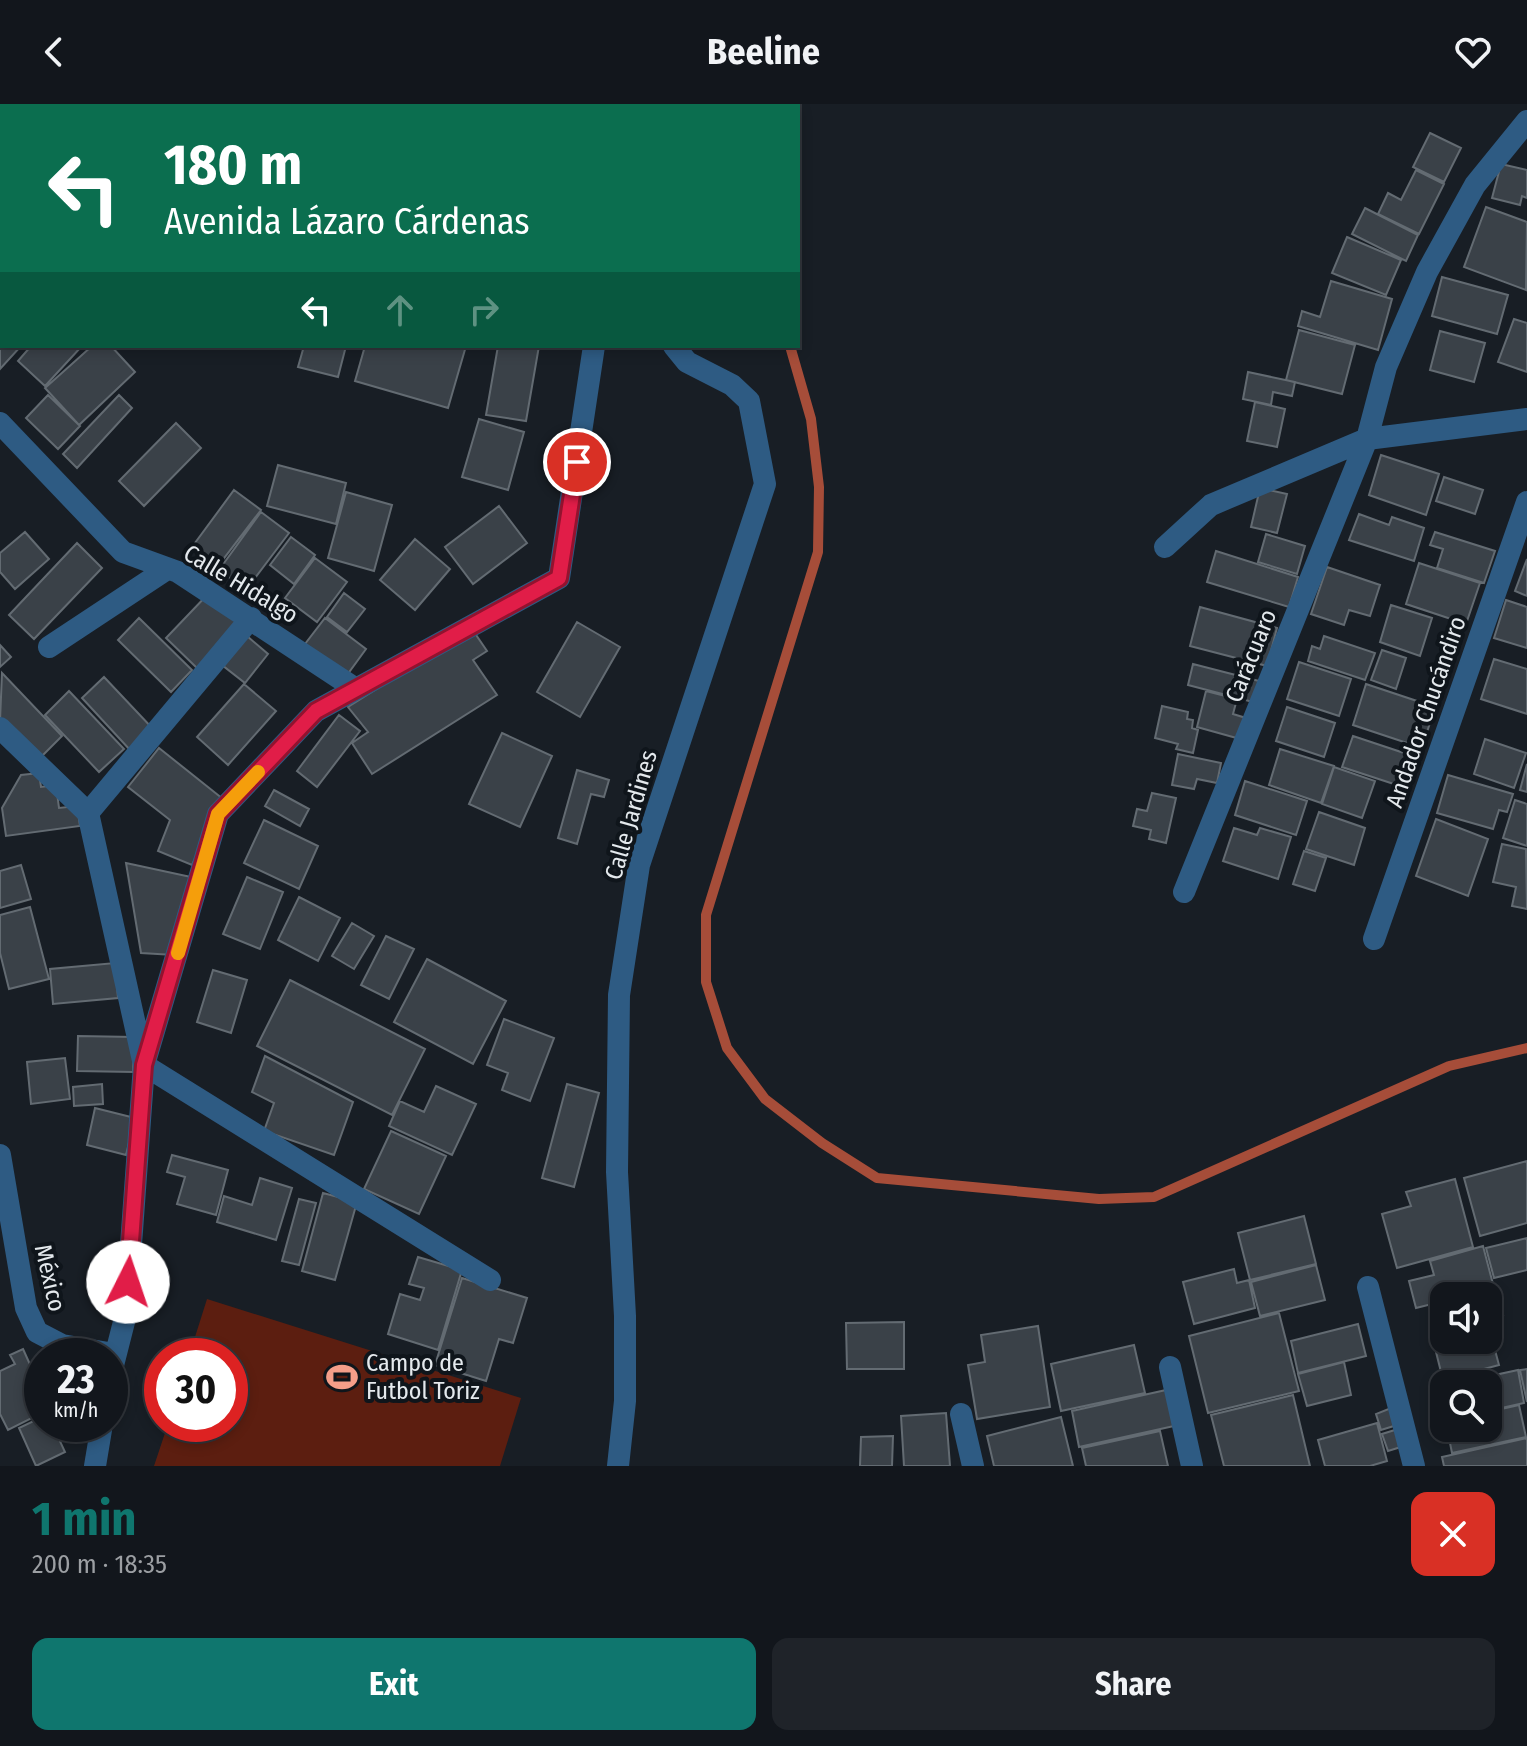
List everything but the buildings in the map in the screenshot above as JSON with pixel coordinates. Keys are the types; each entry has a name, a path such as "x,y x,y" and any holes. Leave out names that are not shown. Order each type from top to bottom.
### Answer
{"street":[{"name":"Carácuaro","path":"1184,892 1367,439 1386,367 1427,272 1475,185 1527,121"},
{"path":"119,1338 126,1314 144,1065 218,814 316,711 559,578 594,348"},
{"name":"Calle Jardines","path":"618,1466 625,1401 625,1316 617,1172 619,995 639,865 765,484 749,401 732,385 687,362 676,348"},
{"path":"1165,547 1211,505 1367,439 1527,419"},
{"name":"Calle Hidalgo","path":"0,423 123,552 178,572 356,689"},
{"name":"Andador Chucándiro","path":"1374,939 1527,502"},
{"path":"49,647 167,569"},
{"path":"88,813 251,618"},
{"path":"0,728 88,813 144,1065 490,1280"},
{"name":"México","path":"0,1155 26,1308 37,1332 49,1338"},
{"path":"1368,1287 1414,1466"},
{"path":"1170,1367 1192,1466"},
{"path":"961,1414 973,1466"},
{"path":"95,1466 99,1442"}],"shaded area":[{"name":"Campo de Futbol Toriz","path":"207,1299 521,1398 500,1466 154,1466 162,1442 248,1442 248,1338 195,1338"}],"waterway":[{"path":"791,348 811,419 819,487 818,552 706,915 706,982 727,1048 765,1099 822,1143 877,1178 1099,1199 1154,1197 1449,1066 1527,1048"}],"slow traffic":[{"path":"178,953 218,814 258,772"}],"place":[{"name":"Campo de Futbol Toriz","path":"342,1377"}],"route":[{"path":"128,1282 144,1065 218,814 316,711 559,578 577,462"}]}
